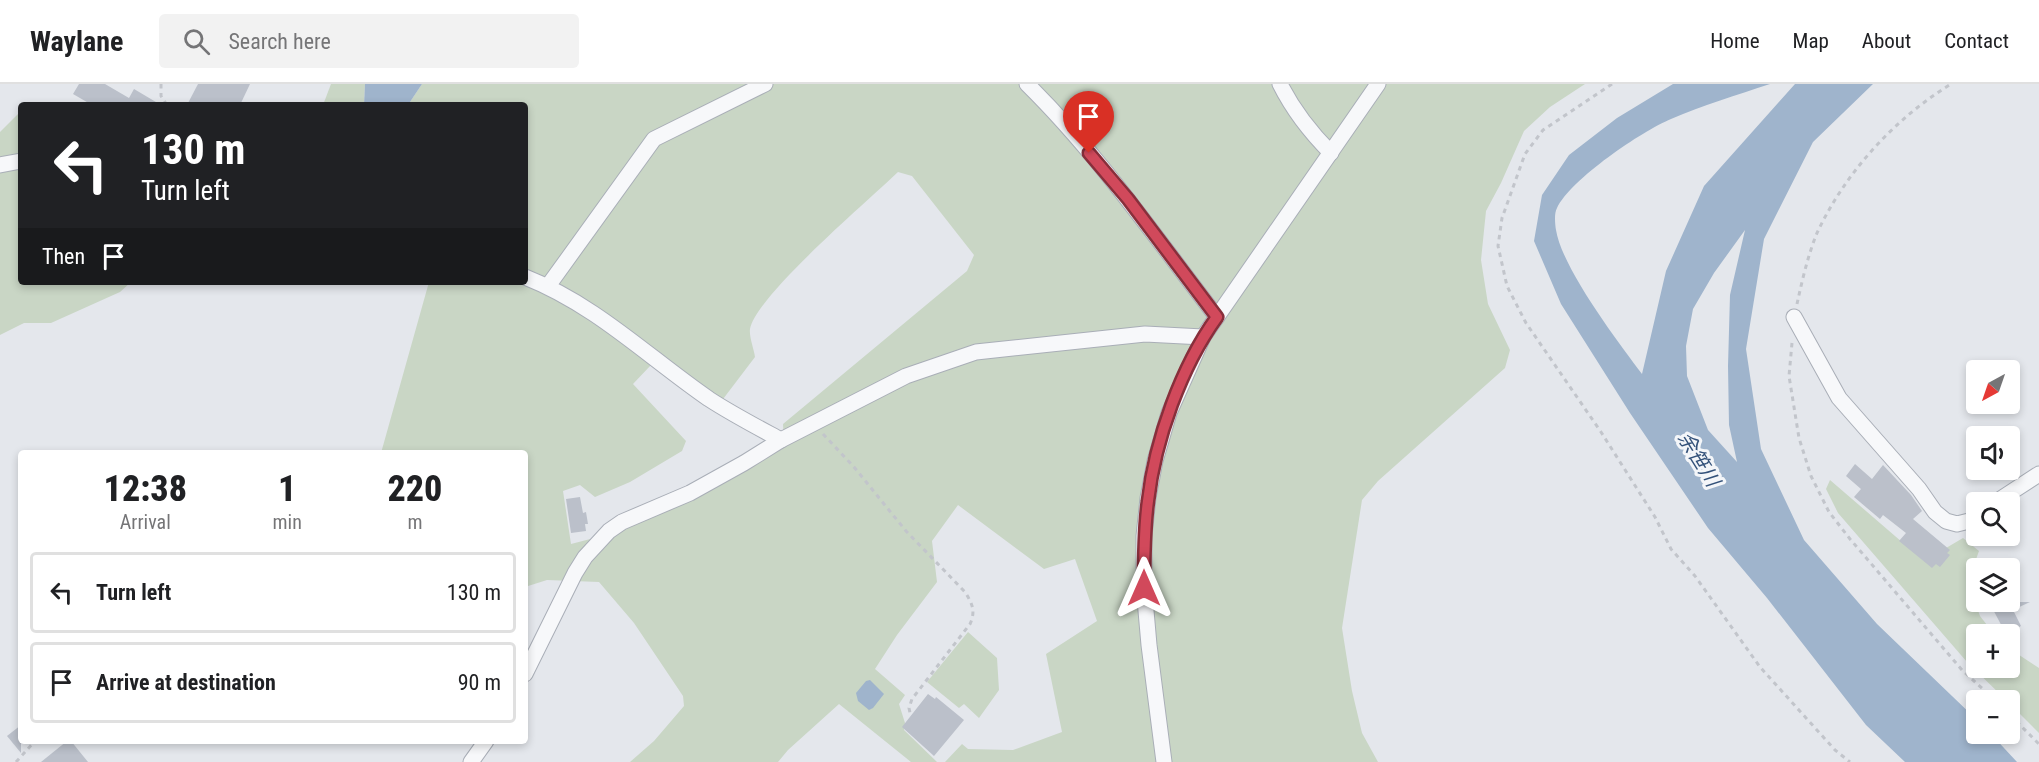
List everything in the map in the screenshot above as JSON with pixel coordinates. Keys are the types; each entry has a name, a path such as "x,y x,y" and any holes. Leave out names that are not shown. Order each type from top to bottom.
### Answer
{"street":[{"path":"548,286 654,140 765,84"},
{"path":"1027,84 1063,122 1128,199 1217,317"},
{"path":"1280,84 1289,102 1311,134 1330,153"},
{"path":"1164,762 1144,588 1144,536 1155,460 1169,413 1203,337 1378,84"},
{"path":"0,165 18,162"},
{"path":"528,278 548,286 609,323 710,399 782,440"},
{"path":"1794,317 1839,398 1918,489 1935,512 1946,521 1957,524 1966,522"},
{"path":"528,668 575,573 609,531 631,517 690,493 782,440 906,376 976,352 1145,334 1203,337"},
{"path":"2011,492 2039,474"},
{"path":"471,762 484,744"}],"path":[{"path":"161,84 161,96 165,102"},
{"path":"1612,84 1544,130 1525,154 1502,218 1498,246 1507,286 1526,324 1601,432 1655,517 1671,549 1695,576 1760,667 1835,750 1850,762"},
{"path":"1951,84 1900,123 1864,159 1836,199 1817,234 1803,278 1794,317 1789,376 1799,438 1811,476 1829,512 1962,670 1984,690"},
{"path":"814,423 854,467 906,531 965,592 972,603 973,617 970,624 912,699 910,713"},
{"path":"2020,725 2039,744"},
{"path":"16,762 32,744"}],"green space":[{"path":"331,84 365,84 364,102 324,102"},
{"path":"422,84 1585,84 1550,107 1524,131 1486,211 1481,260 1488,304 1510,350 1505,368 1378,481 1362,500 1342,628 1352,691 1362,733 1378,762 945,762 962,744 968,749 1013,750 1062,732 1046,654 1097,621 1075,559 1044,569 958,505 932,541 937,582 897,635 875,669 905,695 899,704 905,723 904,730 937,762 911,762 839,704 788,750 778,762 630,762 654,741 684,706 683,696 634,623 599,582 547,580 528,586 528,450 382,450 428,285 528,285 528,102 410,102","holes":["898,172 912,176 974,255 967,271 783,424 784,442 598,537 571,544 563,491 580,485 595,497 630,482 682,451 686,441 633,384 651,365 717,407 755,357 750,329 757,314 772,294 815,249"]},
{"path":"18,114 18,285 128,285 120,292 51,323 24,323 0,335 0,132"},
{"path":"1830,480 1924,561 1963,538 1966,540 1966,546 1973,546 1979,551 1977,558 1966,558 1966,612 1979,612 1986,624 1966,624 1966,661 1838,513 1826,489"},
{"path":"968,632 997,658 999,690 979,718 964,704 959,708 927,682"},
{"path":"2020,656 2039,668 2039,733 2020,714 2020,690 1996,690 1983,678 2020,678"}],"water":[{"path":"365,84 422,84 410,102 364,102"},
{"name":"余笹川","path":"1673,84 1770,84 1720,100 1658,125 1592,170 1565,196 1556,210 1556,230 1560,246 1569,264 1592,304 1642,374 1666,271 1704,186 1795,84 1873,84 1813,142 1764,239 1746,349 1761,449 1804,540 1877,624 1966,709 1966,744 2000,744 2017,762 1905,762 1866,725 1767,598 1708,528 1630,413 1561,304 1534,241 1542,195 1569,155 1617,118","holes":["1745,230 1730,295 1729,425 1737,462 1708,430 1687,376 1686,346 1693,309 1714,273"]},
{"path":"870,680 884,694 869,710 858,701 856,693 866,681"}],"building":[{"path":"79,84 105,84 129,98 134,89 156,102 87,102 73,94"},
{"path":"198,84 250,84 241,102 189,102"},
{"path":"1855,464 1872,479 1883,465 1911,495 1922,511 1913,519 1950,550 1947,553 1950,555 1940,567 1936,564 1932,568 1899,541 1906,533 1883,515 1880,519 1854,497 1861,489 1846,476"},
{"path":"580,497 588,524 585,524 586,531 571,533 566,499"},
{"path":"2020,602 2030,602 2020,607"},
{"path":"1994,612 2014,612 2020,624 2001,624"},
{"path":"928,694 935,699 936,697 964,720 934,756 902,727"},
{"path":"18,727 18,744 21,744 21,753 7,736"},
{"path":"63,744 73,744 88,762 41,762"}],"route":[{"path":"1089,153 1128,199 1217,317 1203,337 1185,376 1169,413 1155,460 1144,536 1144,588"}]}
